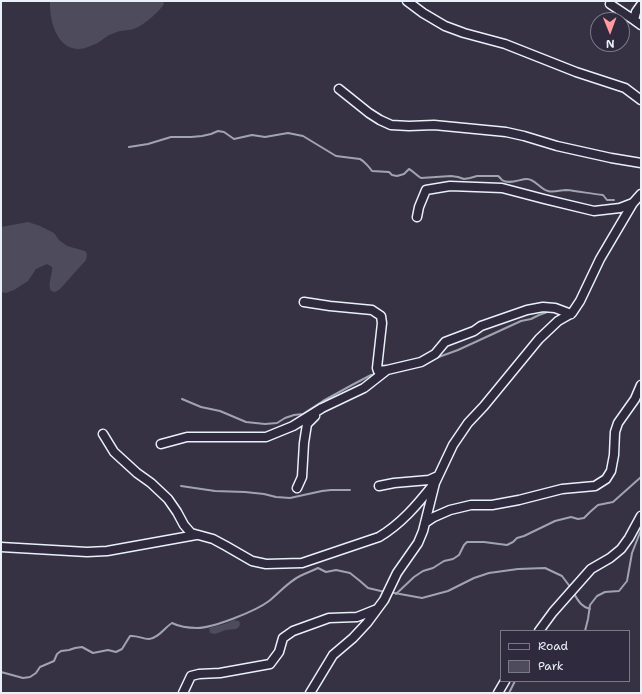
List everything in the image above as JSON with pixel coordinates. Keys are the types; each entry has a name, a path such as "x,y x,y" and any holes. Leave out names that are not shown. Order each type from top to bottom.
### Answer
{"street":[{"path":"407,1 423,13 445,26 464,33 505,44 576,72 625,88 641,100"},
{"path":"610,4 638,22"},
{"path":"638,22 636,12 641,5"},
{"path":"339,89 369,113 380,120 391,124 506,132 557,146 641,163"},
{"path":"417,218 419,207 426,190 450,186 502,188 544,200 594,211 620,208 633,203"},
{"path":"310,693 333,655 353,638 367,623 384,600 397,573 418,543 423,532 437,479 453,445 468,423 484,406 539,339 558,321 572,314 580,301 600,259 633,203 641,194"},
{"path":"304,302 372,310 381,316 382,323 378,370 387,370 421,362 434,354 445,342 474,331 481,326 527,310 543,307 555,308 572,314"},
{"path":"161,444 187,437 266,437 293,426 322,408 364,388 387,370"},
{"path":"425,523 434,516 450,510 471,505 519,500 562,490 595,486 606,479 611,471 614,455 615,432 618,423 635,399 641,385"},
{"path":"297,488 302,477 304,443 307,424 322,408"},
{"path":"103,434 114,452 168,499 184,525 191,533 213,539 252,561 266,564 302,563 379,537 401,521 418,504 437,479"},
{"path":"379,486 437,479"},
{"path":"540,630 553,612 591,569 610,558 621,549 641,516"},
{"path":"1,546 87,552 107,551 197,535"},
{"path":"183,693 191,676 220,673 270,664 279,652 283,638 293,631 329,618 357,617 378,608"},
{"path":"498,693 504,682"}],"green space":[{"path":"50,1 163,1 164,4 152,18 136,28 109,35 94,45 76,49 68,46 57,35 51,18"},
{"path":"28,222 54,233 59,240 67,246 85,251 87,254 86,260 60,289 55,292 51,291 50,288 52,267 47,264 36,269 28,281 14,290 6,293 1,292 1,227"},
{"path":"233,620 239,621 240,624 236,629 226,630 215,634 210,633 209,628"}],"waterway":[{"path":"129,147 148,144 171,137 202,136 218,131 224,132 234,139 252,135 265,137 288,133 303,136 336,156 360,159 372,171 389,172 392,175 397,176 404,174 409,169 421,178 451,176 464,179 477,176 498,176 502,180 508,182 530,179 548,191 576,191 603,195 607,200 614,200"},
{"path":"436,358 458,350 521,321 531,319 550,311"},
{"path":"182,399 201,407 220,411 246,422 265,424 277,423 285,418 303,414 352,385 376,374"},
{"path":"396,594 414,577 423,571 433,568 444,561 453,559 459,555 467,542 484,542 507,545 517,538 555,521 571,517 578,519 584,518 598,505 613,502 641,477"},
{"path":"181,486 215,491 245,492 290,498 322,491 350,490"},
{"path":"585,630 590,605 597,596 605,592 619,591 627,581 632,553 641,530"},
{"path":"1,672 23,678 30,677 36,673 40,667 54,661 57,654 61,651 82,647 93,653 108,650 116,652 122,649 130,636 146,639 153,638 159,635 172,623 184,627 197,628 223,622 245,614 263,605 296,578 318,568 326,572 336,570 350,573 368,588 385,592"},
{"path":"389,592 422,598 448,591 474,578 489,573 518,569 545,568 562,576 571,588"},
{"path":"573,592 578,600 590,609"},
{"path":"509,693 514,682"}]}
